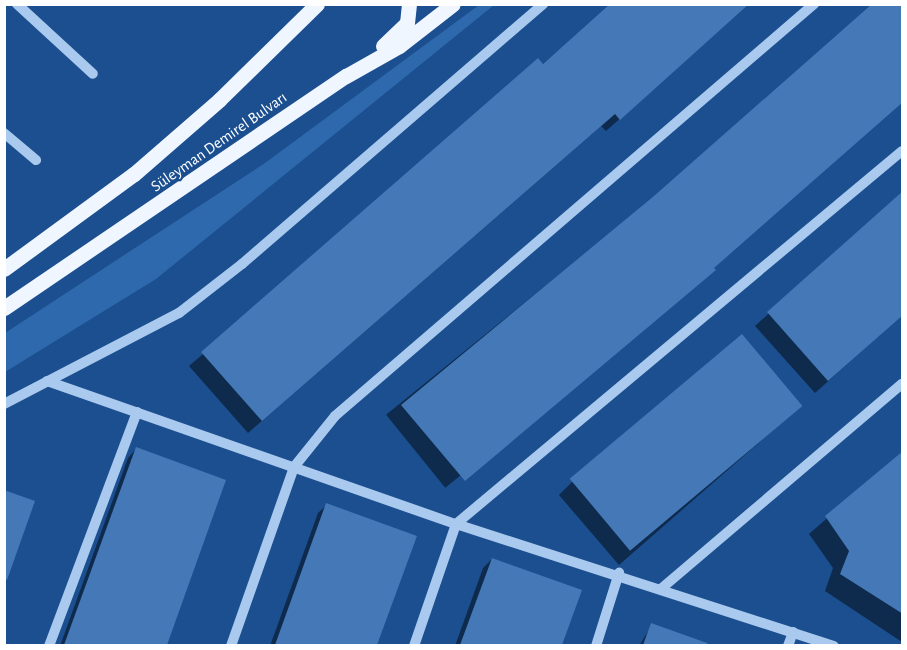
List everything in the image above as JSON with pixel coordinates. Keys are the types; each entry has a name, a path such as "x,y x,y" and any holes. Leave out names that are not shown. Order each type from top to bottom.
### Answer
{"main road":[{"name":"Süleyman Demirel Bulvarı","path":"4,269 134,174 305,19 317,4"},
{"path":"305,19 326,4"},
{"path":"346,76 407,23 409,4"},
{"name":"Süleyman Demirel Bulvarı","path":"4,308 346,76 399,46 453,4"}],"street":[{"path":"17,4 93,74"},
{"path":"4,404 179,313 242,264 543,4"},
{"path":"231,645 294,467 335,416 814,4"},
{"path":"4,133 36,160"},
{"path":"414,645 456,524 903,151"},
{"path":"47,381 456,524 619,573 834,645"},
{"path":"663,588 903,384"},
{"path":"49,645 137,412"},
{"path":"596,645 619,573"},
{"path":"788,645 793,632"}],"shaded area":[{"path":"479,5 494,5 156,279 5,372 5,333 265,163"}],"building":[{"path":"610,4 749,4 620,120 615,114 262,421 201,352 538,58 543,64"},
{"path":"872,4 903,4 903,102 714,268 716,270 465,481 401,405 654,196"},
{"path":"903,191 903,315 828,381 767,312"},
{"path":"742,334 802,406 630,551 570,479"},
{"path":"136,447 226,480 167,645 64,645"},
{"path":"903,451 903,614 840,574 849,551 825,516"},
{"path":"4,490 35,501 7,580 4,579"},
{"path":"326,503 417,536 377,645 275,645"},
{"path":"492,558 582,590 562,645 460,645"},
{"path":"651,623 707,643 707,645 643,645"}]}
